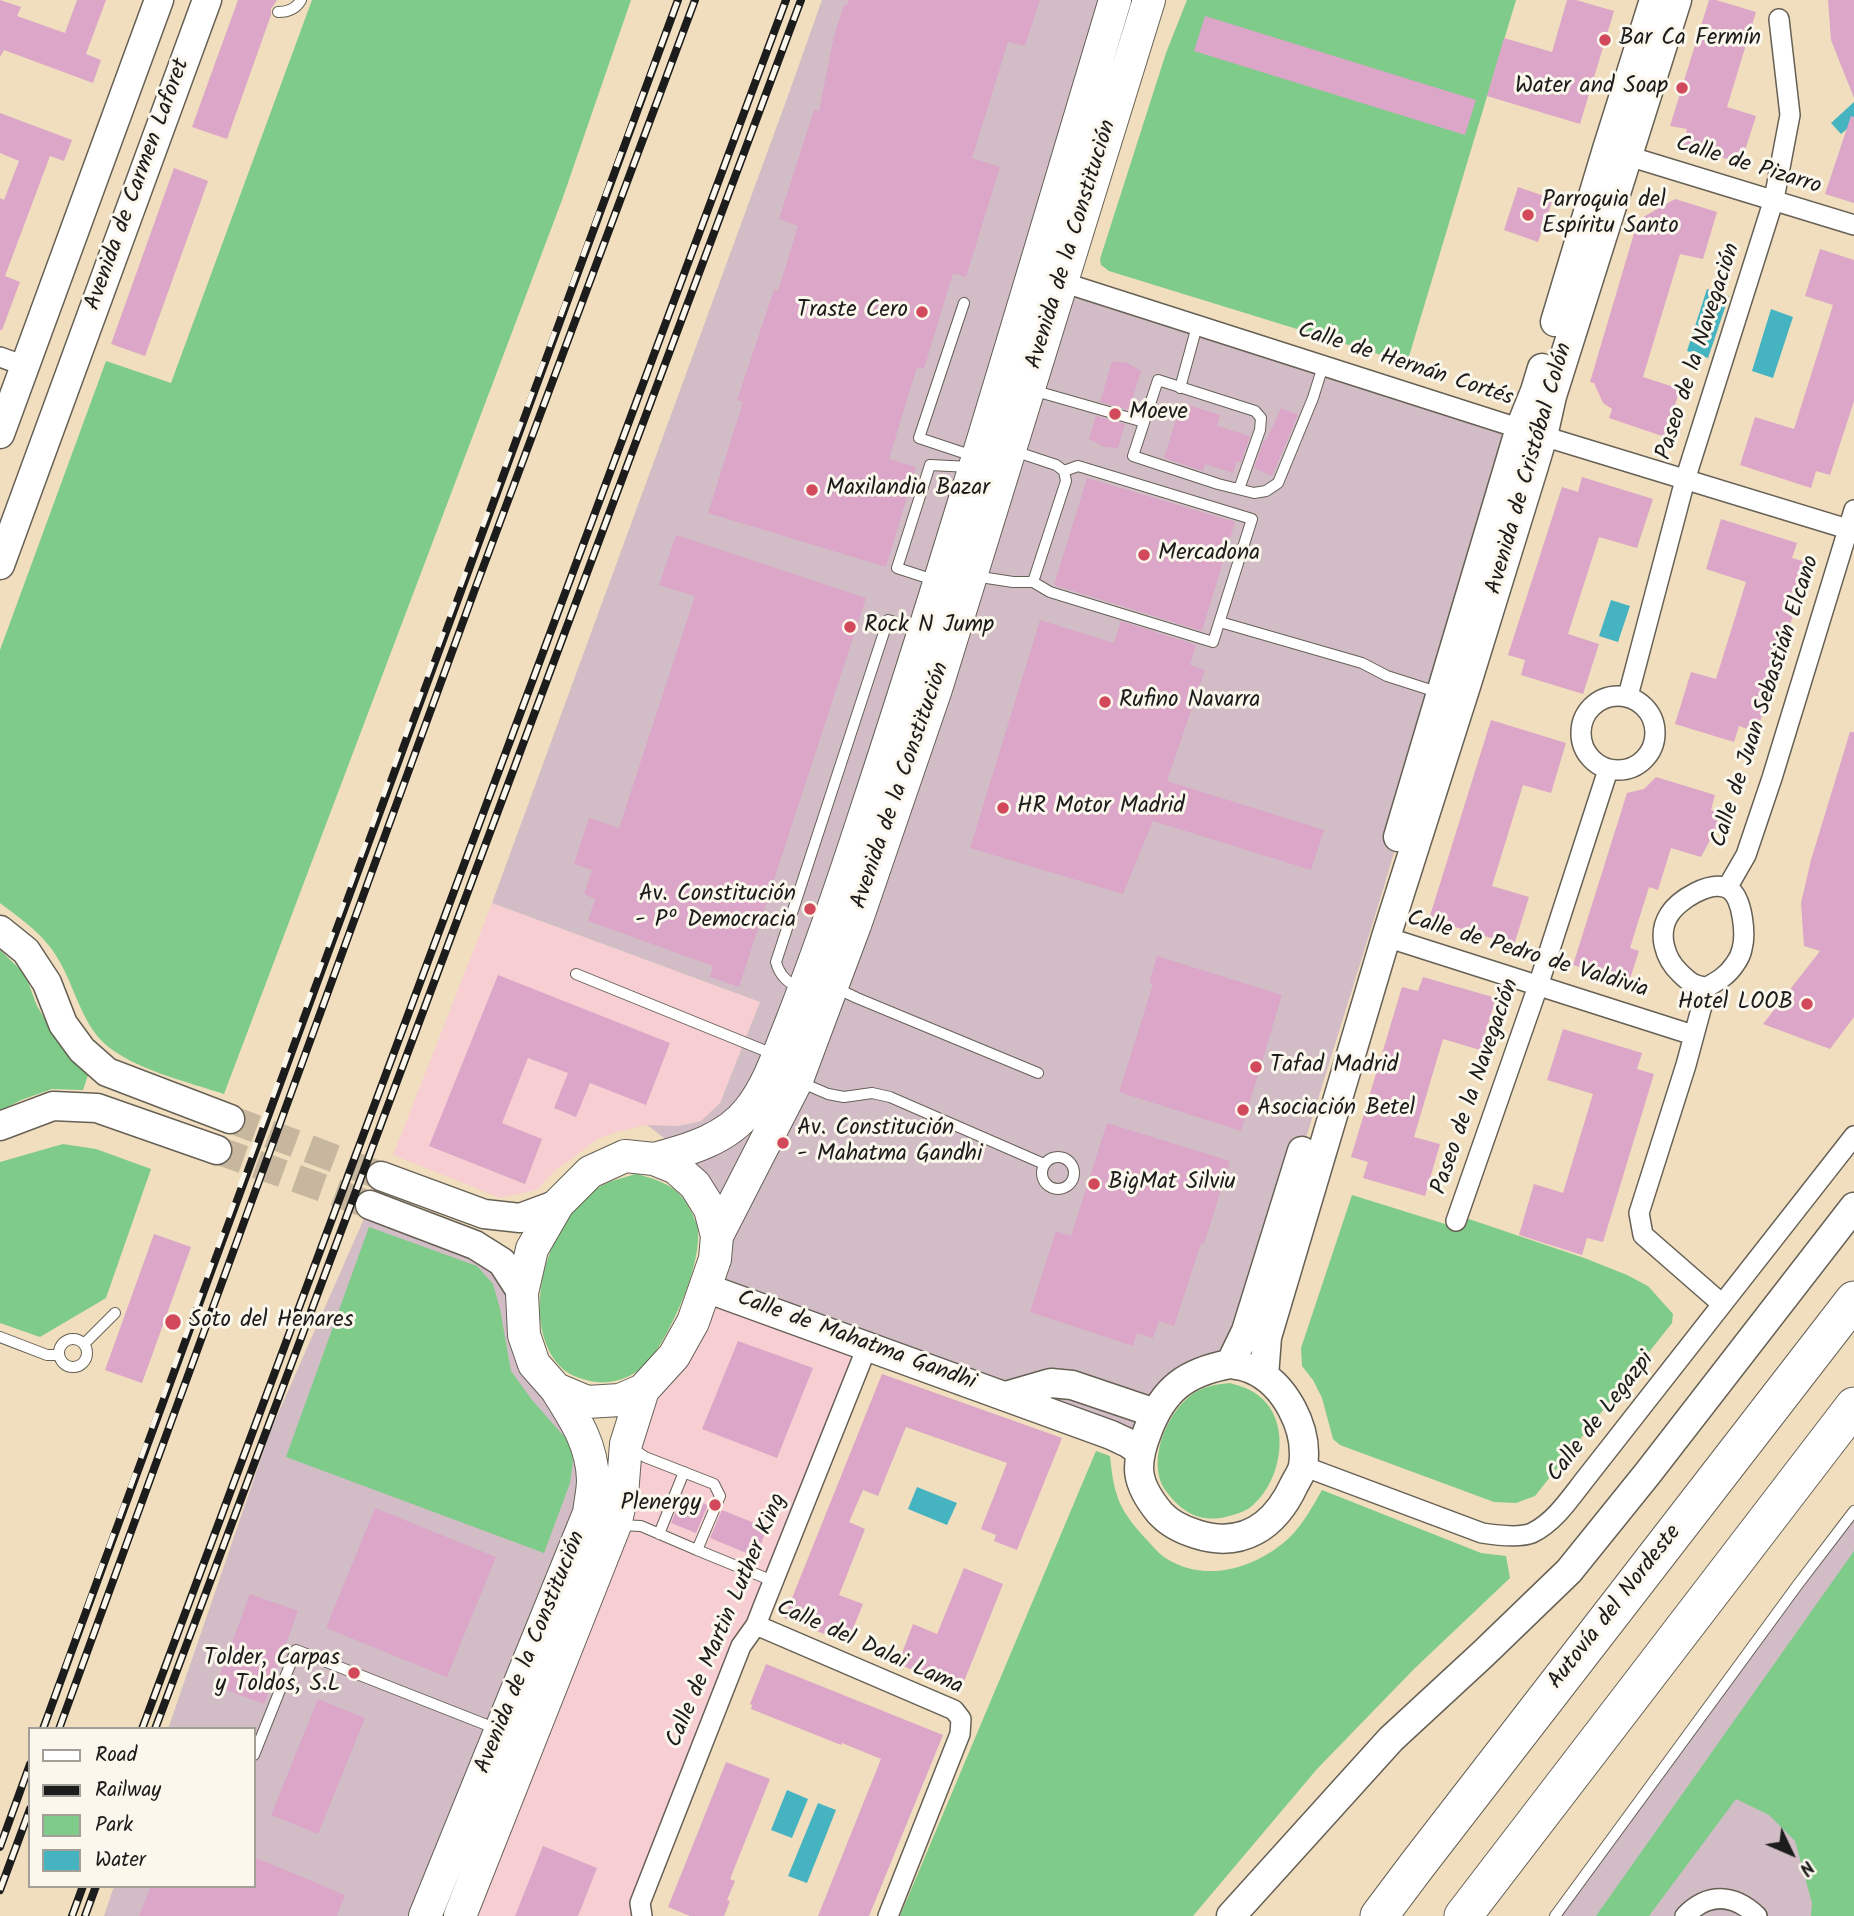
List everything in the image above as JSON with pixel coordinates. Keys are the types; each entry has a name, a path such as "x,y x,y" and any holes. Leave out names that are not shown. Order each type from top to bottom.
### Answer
{"highway":[{"name":"Autovía del Nordeste","path":"1379,1916 1854,1300"},
{"path":"1463,1916 1854,1406"}],"main road":[{"name":"Avenida de la Constitución","path":"818,989 831,916 924,631 1115,0"},
{"name":"Avenida de la Constitución","path":"717,1236 787,1068 936,690 1149,0"},
{"name":"Avenida de la Constitución","path":"654,1159 682,1152 729,1129 748,1111 765,1083 787,1068"},
{"path":"625,1156 654,1159 676,1168 695,1185 710,1209 717,1236 715,1259 693,1322 674,1356 643,1390 620,1400 587,1402 556,1389 534,1364 524,1335 522,1293 532,1249 558,1204 590,1172 625,1156"},
{"name":"Avenida de la Constitución","path":"425,1916 589,1513 593,1482 590,1452 580,1427 556,1389"},
{"name":"Avenida de la Constitución","path":"460,1916 615,1525 622,1495 626,1444 643,1390"}],"street":[{"name":"Avenida de Carmen Laforet","path":"0,434 19,364 159,0"},
{"name":"Avenida de Carmen Laforet","path":"0,565 207,0"},
{"name":"Avenida de Cristóbal Colón","path":"1230,1364 1246,1331 1377,935 1467,683 1531,432 1535,391 1654,0"},
{"name":"Avenida de Cristóbal Colón","path":"1264,1376 1267,1337 1440,693 1531,432 1552,396 1677,0"},
{"name":"Paseo de la Navegación","path":"1628,696 1685,480 1774,199 1790,115 1779,19"},
{"name":"Calle de Pizarro","path":"1628,156 1854,225"},
{"name":"Calle de Hernán Cortés","path":"1062,282 1851,531"},
{"path":"42,352 55,354 63,359 66,382 38,394 30,389 19,364 42,352"},
{"name":"Calle de Juan Sebastián Elcano","path":"1727,888 1746,855 1772,778 1851,531 1854,510"},
{"path":"1628,696 1645,706 1656,725 1655,743 1643,762 1624,771 1608,770 1591,759 1581,743 1581,723 1591,706 1608,697 1628,696"},
{"name":"Paseo de la Navegación","path":"1456,1221 1538,986 1608,770"},
{"path":"1713,886 1727,888 1735,895 1741,908 1743,934 1742,950 1735,965 1722,979 1707,987 1694,986 1670,964 1663,932 1668,915 1682,901 1713,886"},
{"path":"0,930 26,951 47,983 63,1024 82,1050 107,1072 230,1119"},
{"name":"Calle de Pedro de Valdivia","path":"1377,935 1693,1035"},
{"path":"1707,987 1686,1065 1639,1213 1643,1235 1722,1304"},
{"path":"0,1126 53,1105 97,1108 217,1150"},
{"name":"Calle de Legazpi","path":"1303,1466 1482,1533 1503,1536 1530,1534 1557,1514 1854,1136"},
{"path":"381,1176 484,1213 520,1218 558,1204"},
{"path":"369,1205 475,1245 502,1262 522,1293"},
{"path":"1231,1916 1391,1739 1569,1571 1648,1474 1854,1207"},
{"name":"Calle de Mahatma Gandhi","path":"706,1288 1111,1435 1139,1451"},
{"name":"Calle de Martin Luther King","path":"642,1916 640,1903 741,1646 755,1625 867,1347"},
{"path":"1230,1364 1249,1368 1264,1376 1278,1388 1294,1412 1302,1437 1303,1466 1286,1502 1264,1525 1244,1537 1212,1540 1166,1520 1150,1502 1142,1486 1138,1464 1139,1451 1154,1413 1168,1392 1209,1368 1230,1364"},
{"name":"Calle de Mahatma Gandhi","path":"1006,1396 1051,1384 1072,1385 1154,1413"},
{"name":"Calle del Dalai Lama","path":"755,1625 954,1710 961,1719 960,1734 888,1916"},
{"path":"1245,1916 1345,1791"},
{"path":"1685,1916 1695,1906 1712,1899 1729,1899 1747,1906 1758,1916"}],"lane":[{"path":"278,12 292,9 301,0"},
{"path":"964,303 919,438 975,462"},
{"path":"1180,388 1197,326"},
{"path":"1239,489 1260,430 1261,418 1255,411 1158,380 1133,456 1218,484 1254,493 1266,491 1278,483 1313,398 1323,366"},
{"path":"1028,389 1144,422"},
{"path":"1010,450 1056,465 1064,471 1066,481 1033,582"},
{"path":"939,582 897,568 930,465 975,462"},
{"path":"970,576 1033,582 1049,592 1213,642 1252,519 1167,497 1078,466 1064,471"},
{"path":"1220,622 1362,663 1387,676 1440,693"},
{"path":"576,974 787,1068 828,1094 844,1097 872,1093 890,1097 1044,1164"},
{"path":"818,989 858,999 1038,1073"},
{"path":"84,1343 115,1312"},
{"path":"0,1337 47,1355 59,1355"},
{"path":"73,1338 84,1343 88,1356 85,1362 73,1368 66,1366 59,1355 67,1340 73,1338"},
{"path":"626,1444 645,1457 714,1484 720,1496 697,1550"},
{"path":"659,1534 684,1472"},
{"path":"1555,1916 1854,1511"},
{"path":"615,1525 641,1526 773,1581"},
{"path":"256,1750 296,1650 500,1731"}],"shaded area":[{"path":"822,0 1115,0 1032,273 1520,428 1383,890 1246,1331 1230,1364 1188,1378 1139,1451 719,1292 723,1197 709,1178 682,1152 647,1125 678,1126 701,1121 720,1103 760,1002 492,903"},
{"path":"492,903 760,1002 720,1103 701,1121 678,1126 647,1125 598,1139 555,1171 537,1190 500,1198 393,1155"},
{"path":"370,1205 502,1262 593,1482 425,1916 104,1916 113,1888 256,1888 256,1727 169,1727 270,1432"},
{"path":"706,1288 867,1347 642,1916 460,1916 626,1444"},
{"path":"1854,1511 1854,1916 1555,1916"}],"green space":[{"path":"312,0 631,0 562,200 224,1094 145,1068 105,1044 90,1025 53,950 32,928 0,903 0,650 106,361 171,383"},
{"path":"1187,0 1516,0 1407,363 1109,271 1101,265 1100,259 1166,53"},
{"path":"0,950 25,974 37,1006 64,1051 88,1075 83,1090 52,1089 0,1111"},
{"path":"63,1144 96,1149 151,1169 106,1298 40,1337 0,1323 0,1162"},
{"path":"636,1174 663,1183 683,1198 697,1225 696,1257 675,1316 648,1362 621,1379 590,1381 565,1370 558,1364 546,1344 541,1321 540,1296 544,1271 564,1223 579,1204 601,1186"},
{"path":"1352,1195 1458,1228 1463,1217 1587,1259 1648,1286 1673,1314 1672,1323 1535,1496 1516,1503 1494,1502 1340,1445 1333,1439 1322,1398 1302,1366 1301,1348"},
{"path":"369,1227 477,1266 493,1284 511,1371 569,1442 573,1461 570,1483 544,1553 286,1457"},
{"path":"1230,1383 1252,1391 1269,1407 1276,1420 1279,1451 1271,1481 1251,1507 1239,1513 1210,1519 1193,1515 1172,1499 1160,1479 1159,1452 1168,1424 1184,1401 1203,1389"},
{"path":"1096,1451 1110,1456 1116,1491 1129,1518 1159,1553 1180,1565 1214,1571 1248,1564 1264,1556 1292,1535 1322,1490 1481,1553 1506,1556 1510,1578 1414,1669 1317,1769 1193,1916 900,1916"},
{"path":"1854,1551 1854,1916 1811,1916 1812,1903 1795,1841 1769,1815 1736,1799 1649,1916 1596,1916"}],"water":[{"path":"1854,102 1854,123 1841,134 1831,123"},
{"path":"1707,289 1729,296 1708,358 1687,351"},
{"path":"1771,309 1793,317 1773,378 1752,371"},
{"path":"1611,600 1630,606 1618,642 1599,636"},
{"path":"917,1487 957,1503 947,1525 908,1509"},
{"path":"787,1790 808,1799 792,1838 771,1830"},
{"path":"818,1803 836,1810 807,1883 788,1876"}],"building":[{"path":"0,0 21,7 17,16 65,33 77,0 106,0 86,54 101,60 93,83 4,50 0,57"},
{"path":"238,0 277,0 271,9 227,139 192,127"},
{"path":"849,0 1040,0 1025,46 1008,42 972,158 1000,167 966,277 953,273 924,369 917,367 889,459 916,467 886,567 708,513 743,402 737,400 774,290 778,291 798,226 779,219 814,110 819,111 834,36 844,5 847,5"},
{"path":"1567,0 1614,11 1580,124 1487,96 1504,38 1552,52"},
{"path":"1709,0 1756,12 1727,107 1756,116 1741,163 1682,146 1687,129 1670,126"},
{"path":"1828,0 1854,0 1854,98 1831,40"},
{"path":"1205,16 1476,100 1465,135 1194,51"},
{"path":"0,113 72,140 64,161 50,156 5,276 20,282 2,330 0,198 4,200 19,161 0,153"},
{"path":"1851,116 1854,117 1854,203 1825,194"},
{"path":"174,168 208,181 145,356 111,344"},
{"name":"Parroquia del Espíritu Santo","path":"1518,187 1553,199 1538,242 1504,230"},
{"path":"1675,199 1717,212 1703,259 1680,254 1643,377 1680,389 1665,437 1609,418 1612,409 1603,403 1594,383 1590,382 1638,220"},
{"path":"1820,249 1854,260 1854,401 1830,475 1816,471 1811,488 1740,465 1755,417 1794,429 1833,305 1805,296"},
{"path":"1112,361 1127,363 1141,371 1129,410 1100,402"},
{"path":"1181,403 1220,415 1217,426 1250,436 1241,462 1237,461 1233,473 1205,464 1203,471 1164,458"},
{"path":"1281,408 1298,415 1272,476 1254,468 1264,440 1266,441"},
{"path":"1096,416 1125,424 1118,448 1104,447 1089,439"},
{"path":"1582,477 1653,499 1637,548 1599,537 1568,634 1599,644 1583,694 1521,675 1525,660 1508,655 1562,487 1578,492"},
{"name":"Mercadona","path":"1087,478 1235,522 1202,631 1054,585"},
{"path":"1721,519 1797,543 1792,558 1809,563 1757,732 1739,726 1734,742 1675,724 1691,672 1716,679 1746,582 1706,569"},
{"path":"676,535 866,598 739,987 710,977 713,966 588,921 595,899 584,894 592,870 574,864 589,818 619,828 695,596 659,585"},
{"path":"1040,620 1114,643 1121,621 1196,645 1190,665 1205,670 1167,781 1324,830 1311,870 1153,821 1123,894 970,848"},
{"path":"1491,720 1566,743 1551,793 1523,785 1492,886 1529,897 1514,945 1429,919"},
{"path":"1850,732 1854,732 1854,1017 1830,1049 1763,1024 1820,951 1804,946 1801,903 1811,860"},
{"path":"1656,777 1715,795 1711,810 1724,814 1701,857 1671,848 1658,890 1649,887 1630,948 1639,951 1629,982 1573,965 1627,793 1644,789"},
{"path":"1157,956 1282,995 1241,1131 1119,1092 1153,984 1149,983"},
{"path":"498,975 670,1043 646,1105 590,1083 576,1117 554,1108 568,1073 528,1058 502,1123 542,1139 525,1184 429,1146"},
{"path":"1423,977 1496,998 1480,1050 1443,1039 1414,1137 1440,1144 1425,1196 1363,1178 1368,1162 1351,1157 1402,987 1418,991"},
{"path":"1563,1029 1642,1053 1637,1069 1654,1074 1603,1242 1587,1238 1582,1255 1519,1235 1534,1184 1563,1193 1593,1094 1547,1080"},
{"path":"1107,1123 1230,1161 1174,1326 1159,1321 1153,1338 1137,1333 1133,1346 1030,1312 1056,1231 1071,1236"},
{"name":"Soto del Henares","path":"154,1234 191,1247 142,1383 105,1370"},
{"path":"738,1341 813,1368 777,1458 702,1429"},
{"path":"882,1374 1062,1438 1017,1550 994,1541 996,1535 981,1529 1007,1463 906,1427 878,1496 863,1490 849,1522 865,1529 839,1595 863,1604 847,1643 784,1618"},
{"path":"683,1495 708,1505 696,1533 671,1523"},
{"path":"375,1508 496,1557 447,1677 326,1628"},
{"path":"722,1510 767,1528 756,1557 710,1538"},
{"path":"964,1568 1003,1584 961,1689 898,1664 913,1624 937,1634"},
{"path":"250,1594 298,1611 264,1704 216,1686"},
{"path":"766,1664 943,1735 869,1916 818,1916 881,1759 751,1709 750,1704"},
{"path":"318,1699 365,1718 318,1834 271,1815"},
{"path":"726,1762 770,1779 730,1879 735,1881 724,1916 690,1916 668,1907"},
{"path":"543,1846 597,1868 578,1916 515,1916"},
{"path":"256,1858 345,1895 337,1916 139,1916 150,1888 256,1888"}],"tunnel":[{"path":"230,1119 381,1176"},
{"path":"217,1150 370,1205"}],"railway":[{"path":"44,1727 358,863 678,0"},
{"path":"60,1727 475,589 695,0"},
{"path":"143,1727 786,0"},
{"path":"156,1727 801,0"},
{"path":"0,1847 28,1770"},
{"path":"0,1890 28,1814"},
{"path":"72,1916 82,1888"},
{"path":"85,1916 95,1888"}],"place":[{"name":"Bar Ca Fermín","path":"1605,40"},
{"name":"Water and Soap","path":"1682,88"},
{"name":"Parroquia del Espíritu Santo","path":"1528,215"},
{"name":"Traste Cero","path":"922,312"},
{"name":"Moeve","path":"1115,414"},
{"name":"Maxilandia Bazar","path":"812,490"},
{"name":"Mercadona","path":"1144,555"},
{"name":"Rock N Jump","path":"850,627"},
{"name":"Rufino Navarra","path":"1105,702"},
{"name":"HR Motor Madrid","path":"1003,808"},
{"name":"Av. Constitución - Pº Democracia","path":"810,909"},
{"name":"Hotel LOOB","path":"1807,1004"},
{"name":"Tafad Madrid","path":"1256,1067"},
{"name":"Asociación Betel","path":"1243,1110"},
{"name":"Av. Constitución - Mahatma Gandhi","path":"783,1143"},
{"name":"BigMat Silviu","path":"1094,1184"},
{"name":"Soto del Henares","path":"173,1322"},
{"name":"Plenergy","path":"715,1505"},
{"name":"Tolder, Carpas y Toldos, S.L","path":"354,1673"}]}
